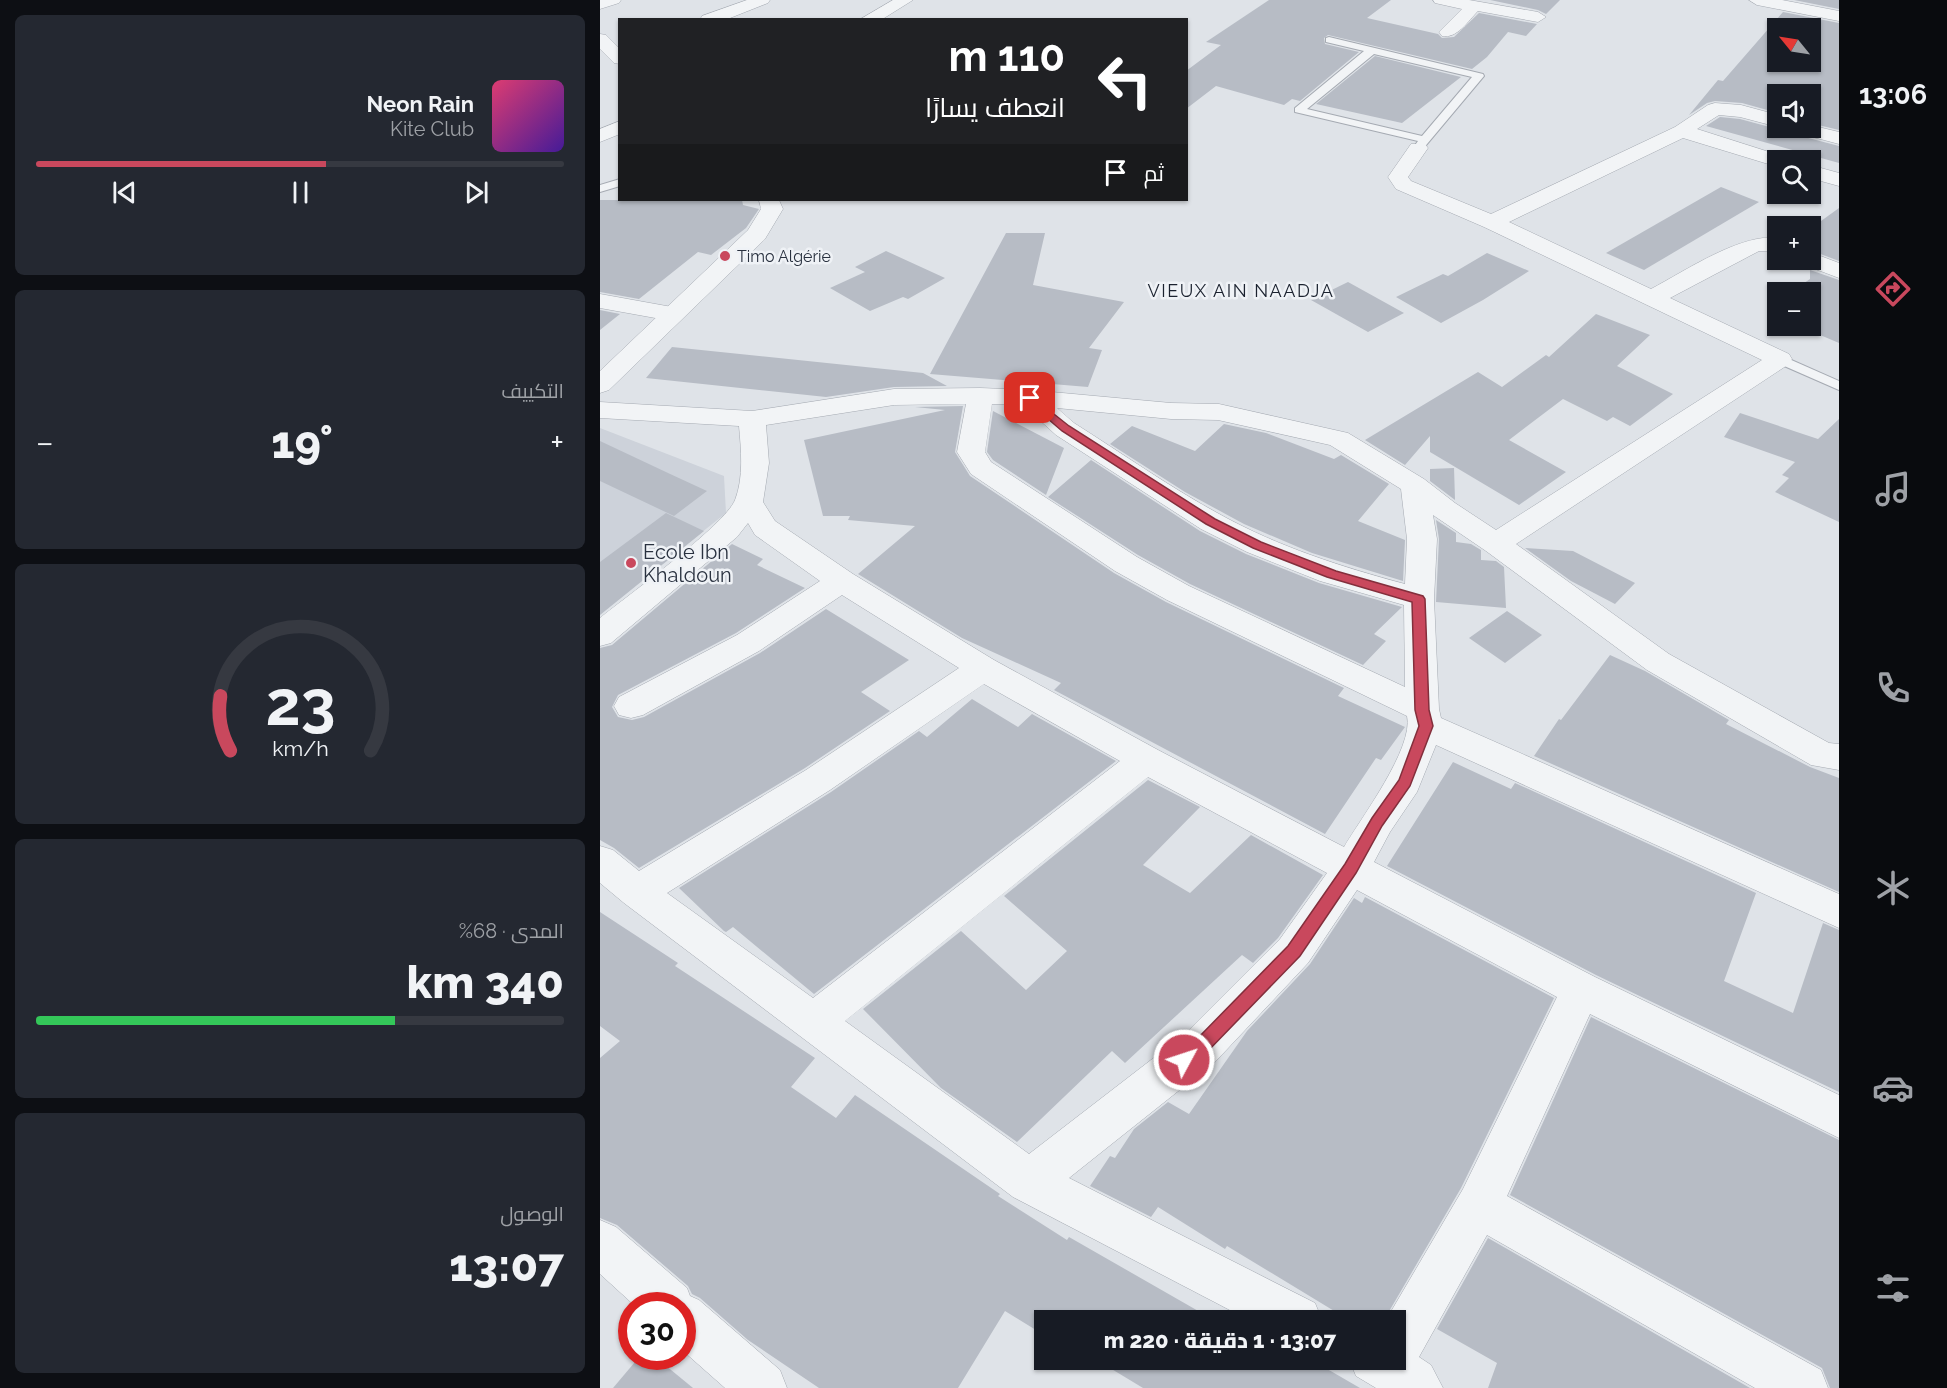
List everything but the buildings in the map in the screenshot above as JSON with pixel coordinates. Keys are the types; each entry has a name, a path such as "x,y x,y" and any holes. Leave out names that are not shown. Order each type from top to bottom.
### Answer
{"street":[{"path":"600,4 613,0"},
{"path":"713,18 762,0"},
{"path":"871,18 905,0"},
{"path":"1441,0 1538,17"},
{"path":"1757,0 1839,16"},
{"path":"1448,32 1474,6"},
{"path":"600,39 617,55"},
{"path":"1492,222 1682,131 1715,109 1741,111 1767,118"},
{"path":"600,136 618,128"},
{"path":"1682,131 1767,158"},
{"path":"1821,133 1839,138"},
{"path":"1422,144 1398,177 1403,185 1492,222 1780,359"},
{"path":"1821,174 1839,180"},
{"path":"600,385 757,234 772,209 769,201"},
{"path":"1653,297 1753,245 1767,243"},
{"path":"1821,264 1839,271"},
{"path":"600,301 672,314"},
{"path":"1496,544 1780,359"},
{"path":"600,410 753,419 894,397 980,396 1030,398 1171,411 1220,412 1259,423 1338,439 1414,485 1445,510 1496,544 1658,662 1834,760"},
{"path":"980,396 971,452 981,468 1126,564 1178,593 1424,718 1839,912"},
{"path":"1030,398 1065,429 1211,522 1257,545 1331,574 1419,599"},
{"path":"600,635 727,530 749,502 755,462 753,419"},
{"path":"1029,1181 1201,1047 1294,951 1351,868 1377,822 1405,782 1424,718 1419,599 1422,539 1414,485"},
{"path":"749,502 765,528 842,581 983,668 1146,759 1581,990 1839,1117"},
{"path":"631,706 748,643 842,581"},
{"path":"637,892 818,780 983,668"},
{"path":"813,1022 1146,759"},
{"path":"600,861 637,892 1029,1181 1279,1310"},
{"path":"1406,1341 1479,1205 1581,990"},
{"path":"1479,1205 1803,1388"},
{"path":"600,1243 655,1292"},
{"path":"696,1329 762,1388"}],"lane":[{"path":"1329,40 1372,50 1479,76 1422,144 1299,110 1372,50"},
{"path":"600,189 618,183"},
{"path":"1780,359 1839,386"}],"shaded area":[{"name":"Ecole Ibn Khaldoun","path":"600,428 724,476 726,513 600,613"}],"place":[{"name":"Timo Algérie","path":"725,256"},
{"name":"Ecole Ibn Khaldoun","path":"631,563"}],"district":[{"name":"VIEUX AIN NAADJA","path":"1241,291"}],"route":[{"path":"1030,398 1065,429 1211,522 1257,545 1331,574 1419,599 1422,710 1426,726 1405,782 1377,822 1351,868 1294,951 1201,1047 1184,1060"}]}
